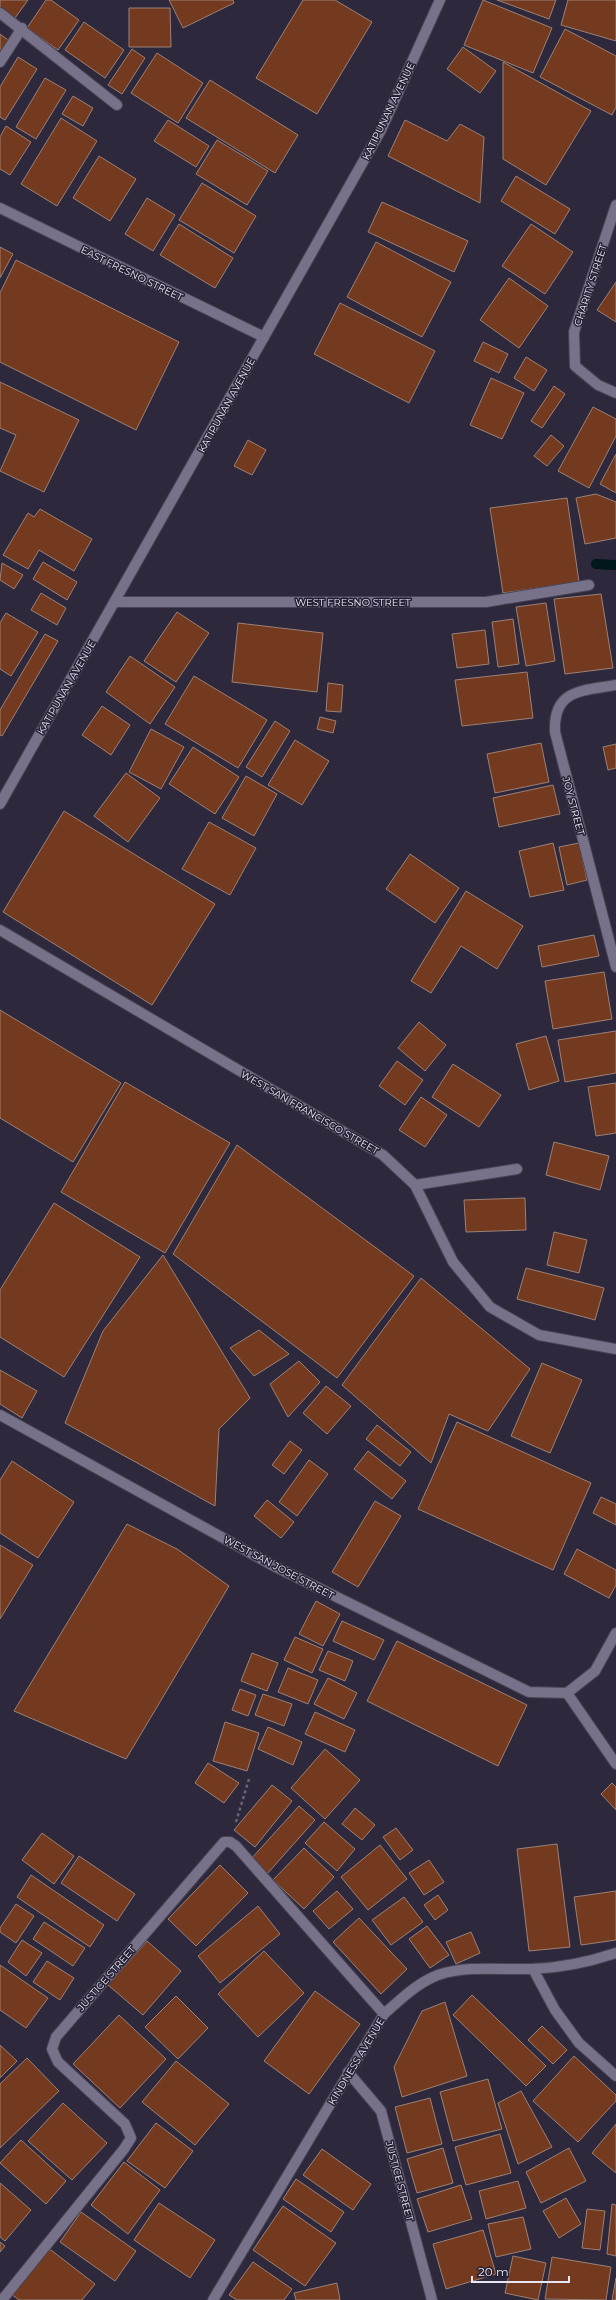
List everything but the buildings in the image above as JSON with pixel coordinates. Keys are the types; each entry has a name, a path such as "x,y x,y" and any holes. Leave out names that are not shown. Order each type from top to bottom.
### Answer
{"street":[{"name":"KATIPUNAN AVENUE","path":"0,804 380,130 440,0"},
{"path":"0,13 22,28 117,105"},
{"path":"0,62 22,28"},
{"name":"CHARITY STREET","path":"616,205 574,332 575,366 598,385 616,393"},
{"name":"EAST FRESNO STREET","path":"0,208 264,337"},
{"name":"WEST FRESNO STREET","path":"115,602 486,602 589,585"},
{"name":"JOY STREET","path":"616,685 569,695 561,702 555,720 555,732 616,967"},
{"name":"WEST SAN FRANCISCO STREET","path":"0,930 383,1155 415,1185 453,1262 490,1307 539,1335 616,1349"},
{"path":"415,1185 517,1170"},
{"name":"WEST SAN JOSE STREET","path":"0,1414 274,1566 529,1692 567,1693"},
{"path":"616,1633 595,1671 567,1693 616,1764"},
{"path":"230,1842 236,1846 384,2014"},
{"name":"JUSTICE STREET","path":"2,2300 124,2149 131,2138 125,2124 58,2062 52,2049 56,2037 222,1844 230,1842"},
{"name":"KINDNESS AVENUE","path":"213,2300 384,2014 407,1993 439,1974 470,1970 533,1969 572,1965 616,1953"},
{"path":"533,1969 555,2010 579,2042 616,2076"},
{"name":"JUSTICE STREET","path":"348,2072 381,2111 432,2300"}],"path":[{"path":"230,1842 249,1779"}],"waterway":[{"path":"596,564 616,565"}]}
